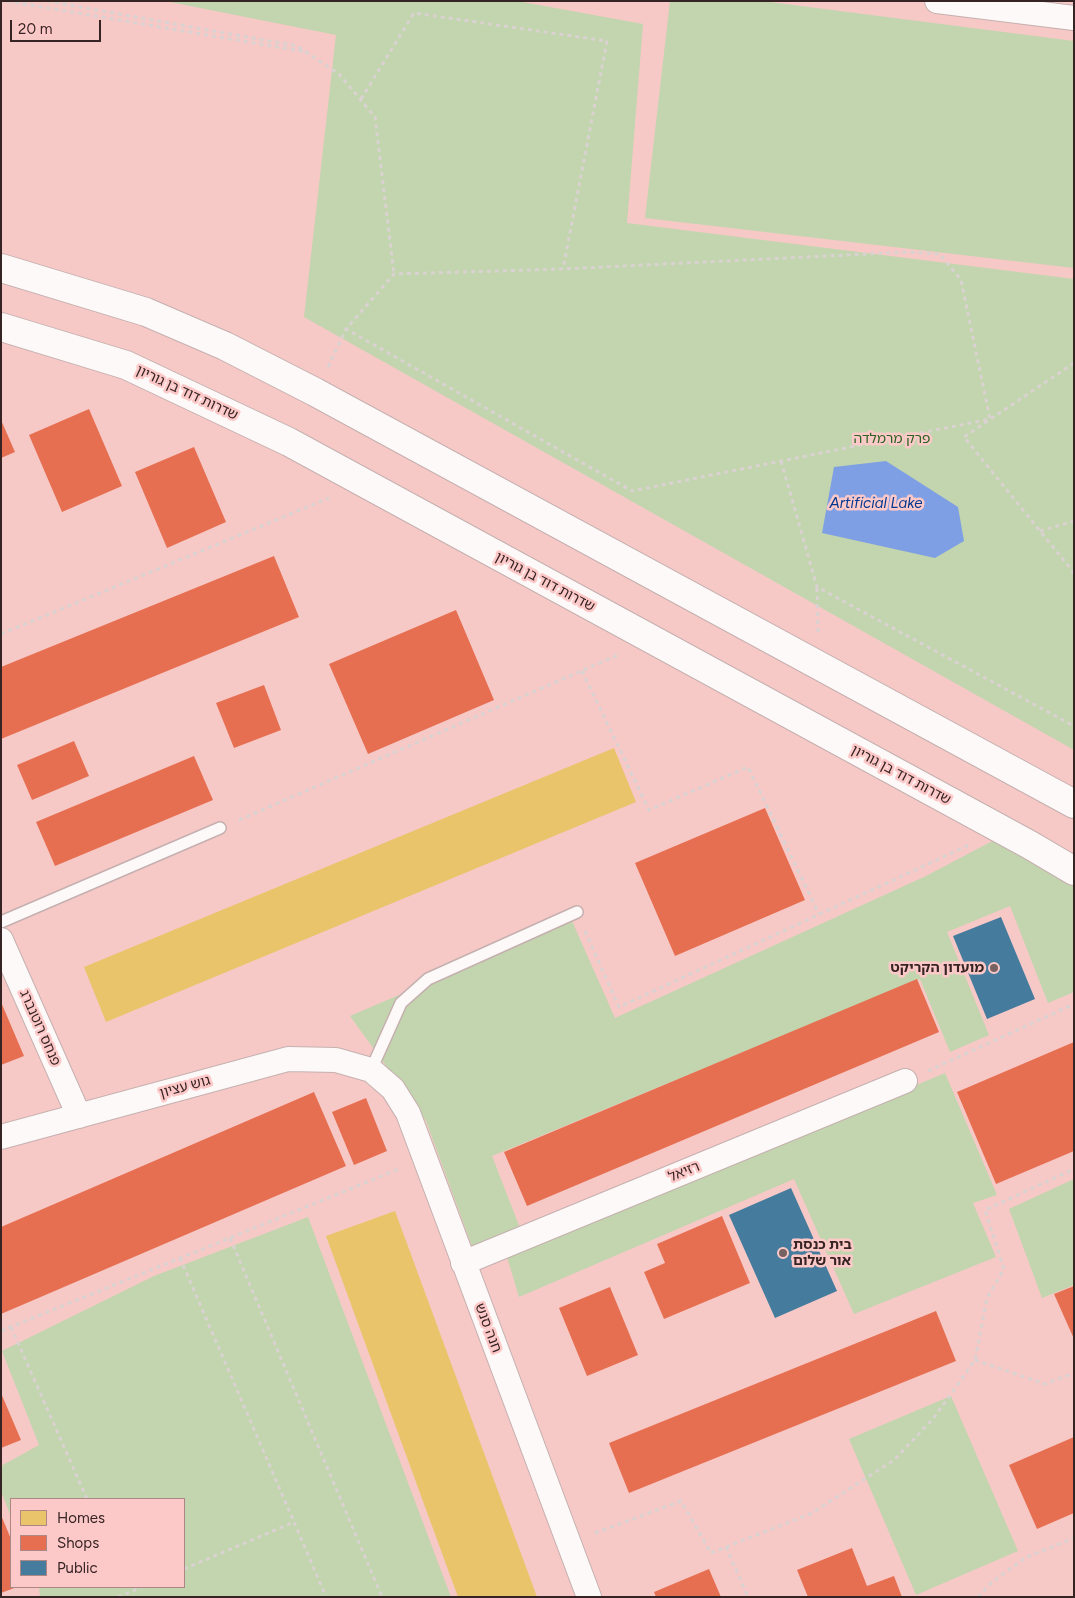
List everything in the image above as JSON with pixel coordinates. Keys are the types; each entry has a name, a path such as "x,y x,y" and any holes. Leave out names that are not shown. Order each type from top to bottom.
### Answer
{"main road":[{"path":"1,268 146,312 224,346 315,392 1074,804"},
{"name":"שדרות דוד בן גוריון","path":"1,327 126,365 253,424 1002,830 1074,871"}],"street":[{"path":"937,1 1074,18"},
{"name":"פנחס רוטנברג","path":"1,940 79,1116"},
{"name":"גוש עציון","path":"1,1137 288,1059 336,1060 370,1070"},
{"name":"חנה סנש","path":"370,1070 393,1089 408,1113 589,1597"},
{"name":"רזיאל","path":"464,1263 905,1081"}],"lane":[{"path":"1,922 220,828"},
{"path":"370,1070 401,1003 428,979 577,912"}],"path":[{"path":"7,1 308,53"},
{"path":"47,1 298,46 339,74 375,117 394,274"},
{"path":"361,100 414,13 607,41 563,269"},
{"path":"315,392 346,329 394,274 563,269 907,252 940,254 961,280 990,419"},
{"path":"346,329 632,491 990,419"},
{"path":"1074,363 964,437 1074,573"},
{"path":"782,461 817,587 819,665"},
{"path":"1,634 364,483"},
{"path":"1040,531 1074,521"},
{"path":"817,587 1074,726"},
{"path":"220,828 653,640"},
{"path":"582,671 649,810 748,768 819,914"},
{"path":"577,912 619,1007 1002,830"},
{"path":"905,1081 1074,1004"},
{"path":"1,1331 425,1158"},
{"path":"568,1543 681,1501 711,1553 812,1513 894,1460 934,1419 975,1360 987,1298 1004,1269 985,1210 1074,1169"},
{"path":"230,1238 382,1597"},
{"path":"180,1258 326,1597"},
{"path":"11,1327 87,1498"},
{"path":"975,1360 1045,1384 1074,1373"},
{"path":"185,1569 294,1522"},
{"path":"978,1597 992,1582 1025,1558 1074,1538"},
{"path":"726,1547 748,1597"},
{"path":"126,1588 128,1593"},
{"path":"118,1597 140,1588"}],"shaded area":[{"path":"1,1 1074,1 1074,1597 1,1597"}],"green space":[{"name":"פרק מרמלדה","path":"165,1 517,1 643,24 627,223 1074,279 1074,750 304,317 336,35"},
{"path":"670,1 762,1 1074,41 1074,268 645,218"},
{"path":"1000,837 1074,882 1074,992 1048,1003 1010,906 947,932 989,1035 950,1052 920,979 492,1156 520,1228 473,1249 426,1121 350,1016 572,921 615,1018 926,876"},
{"path":"945,1073 997,1195 973,1203 996,1257 854,1314 794,1179 519,1297 507,1257"},
{"path":"1074,1179 1074,1285 1042,1298 1009,1209"},
{"path":"308,1217 451,1597 40,1597 39,1588 185,1588 185,1498 10,1498 10,1514 1,1491 1,1466 39,1445 2,1351 154,1276"},
{"path":"951,1396 1018,1551 916,1595 849,1439"}],"water":[{"name":"Artificial Lake","path":"886,461 958,507 964,541 935,558 822,533 834,467"}],"building: Homes":[{"path":"614,748 636,802 106,1022 84,967"},
{"path":"395,1211 537,1597 458,1597 326,1236"}],"building: Shops":[{"path":"89,409 122,486 62,512 29,435"},
{"path":"1,420 15,452 1,458"},
{"path":"194,447 226,522 167,548 135,472"},
{"path":"274,556 299,617 1,739 1,667"},
{"path":"456,610 494,700 368,754 329,664"},
{"path":"264,685 281,730 234,748 216,703"},
{"path":"74,741 89,776 32,800 17,765"},
{"path":"194,756 213,800 55,866 36,822"},
{"path":"765,808 805,900 675,956 635,863"},
{"path":"917,979 939,1032 527,1206 504,1152"},
{"path":"1,1002 24,1056 1,1065"},
{"path":"1074,1042 1074,1151 996,1184 957,1092"},
{"path":"314,1092 346,1166 1,1314 1,1227"},
{"path":"366,1098 387,1151 354,1165 332,1112"},
{"path":"722,1216 750,1283 664,1319 644,1272 665,1263 657,1244"},
{"path":"1074,1286 1074,1339 1054,1294"},
{"path":"610,1287 638,1355 587,1376 559,1308"},
{"path":"936,1311 956,1361 629,1493 609,1443"},
{"path":"1,1393 21,1440 1,1448"},
{"path":"1074,1437 1074,1513 1037,1529 1009,1465"},
{"path":"1,1515 10,1537 10,1588 14,1588 1,1593"},
{"path":"852,1548 867,1586 894,1576 902,1597 808,1597 797,1570"},
{"path":"709,1569 721,1597 656,1597 654,1592"}],"building: Public":[{"name":"מועדון הקריקט","path":"1001,917 1035,999 987,1019 953,936"},
{"name":"בית כנסת אור שלום","path":"791,1188 837,1291 775,1318 729,1215"}],"place":[{"name":"מועדון הקריקט","path":"994,968"},
{"name":"בית כנסת אור שלום","path":"783,1253"}]}
